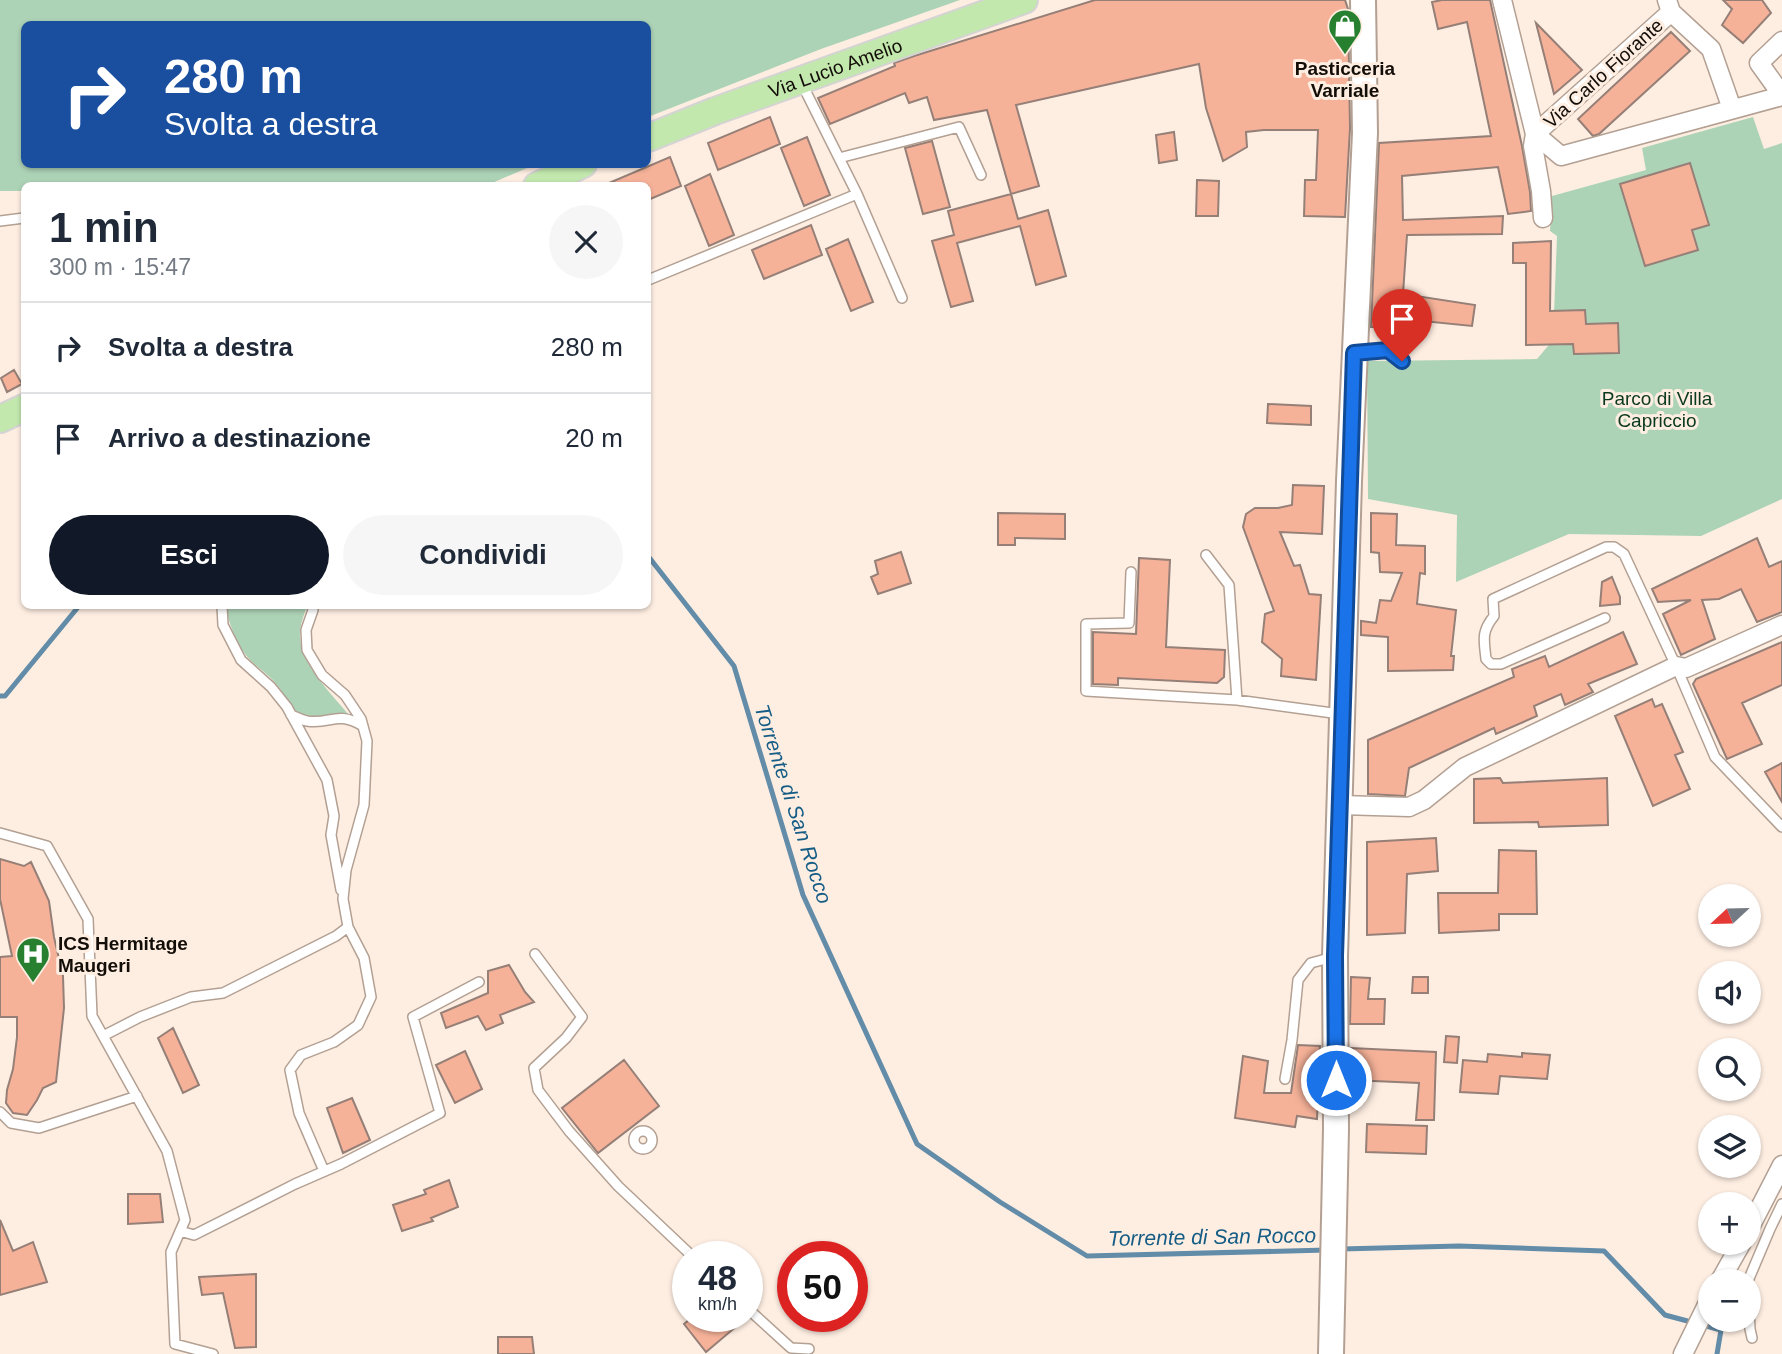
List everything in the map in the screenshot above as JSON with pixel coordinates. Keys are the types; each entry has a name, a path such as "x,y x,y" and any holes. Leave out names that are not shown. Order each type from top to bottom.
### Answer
{"main road":[{"name":"Via Lucio Amelio","path":"651,137 715,111 1024,0"},
{"path":"1331,1354 1336,1162 1335,956 1354,353 1365,133 1363,0"},
{"path":"545,182 575,168"},
{"path":"0,419 21,409"}],"street":[{"path":"1502,0 1535,134 1533,146 1543,218"},
{"name":"Via Carlo Fiorante","path":"1535,134 1669,6 1711,49 1732,109"},
{"path":"1535,134 1561,156 1782,95 1759,63 1782,41"},
{"path":"1340,805 1409,807 1424,800 1465,767 1676,666 1686,668 1782,625"},
{"path":"1761,1209 1779,1177"},
{"path":"1683,1354 1698,1323"}],"lane":[{"path":"800,80 857,194 902,298"},
{"path":"839,158 959,127 981,175"},
{"path":"651,279 857,194"},
{"path":"0,220 21,218"},
{"path":"1354,353 1388,350 1402,361"},
{"path":"1605,618 1501,664 1491,664 1486,659 1483,634 1494,616 1493,599 1606,547 1614,547 1624,555 1716,757 1782,827"},
{"path":"1206,555 1229,584 1237,700"},
{"path":"1131,572 1129,623 1086,624 1086,691 1237,700 1343,715"},
{"path":"222,609 223,625 242,660 271,687 287,707 327,780 334,816 331,835 335,864 348,927 364,958 371,997 358,1025 334,1042 301,1055 290,1070 299,1113 324,1171"},
{"path":"313,609 306,630 307,650 322,675 345,695 361,719 367,741 365,805 346,870 343,899"},
{"path":"291,715 309,721 345,718 363,726"},
{"path":"0,833 47,846 88,919 92,1016 167,1151 185,1220 171,1252 175,1344 213,1354"},
{"path":"103,1036 140,1017 191,997 223,993 336,936 348,927"},
{"path":"535,954 582,1017 566,1038 534,1068 538,1090 569,1131 618,1186 676,1241"},
{"path":"1284,1079 1292,1040 1298,979 1311,963 1335,956"},
{"path":"180,1231 194,1235 440,1113 414,1017 480,982"},
{"path":"0,1112 11,1123 39,1128 137,1096"},
{"path":"1753,1269 1782,1204"},
{"path":"763,1323 790,1348 809,1349"},
{"path":"1751,1332 1752,1338"}],"green space":[{"path":"0,0 960,0 821,49 651,116 651,21 21,21 21,168 527,168 494,182 21,182 21,191 0,191"},
{"name":"Parco di Villa Capriccio","path":"1753,117 1764,149 1782,143 1782,499 1701,536 1569,534 1456,582 1457,515 1368,499 1367,361 1537,359 1553,340 1557,236 1550,231 1552,196 1646,170 1642,148"},
{"path":"226,609 306,609 300,633 306,658 318,679 349,715 312,717 301,714 293,708 275,682 243,651"}],"building":[{"path":"1095,0 1345,0 1348,9 1350,128 1345,217 1304,216 1305,180 1316,180 1318,130 1246,132 1247,147 1223,161 1206,108 1199,64 1016,105 1039,186 1011,194 987,110 934,120 927,97 909,103 905,93 830,124 818,98 895,66 894,63"},
{"path":"1490,0 1522,146 1531,211 1508,214 1498,167 1402,176 1403,220 1503,216 1502,234 1407,235 1403,294 1475,305 1472,326 1393,318 1393,327 1371,327 1379,143 1491,136 1467,22 1438,29 1432,2"},
{"path":"1723,0 1762,0 1771,13 1743,43 1722,25 1732,9"},
{"path":"1536,23 1582,70 1554,94"},
{"path":"1671,32 1690,51 1599,134 1593,136 1578,119"},
{"path":"770,117 780,144 718,170 708,143"},
{"path":"1174,132 1177,160 1159,163 1156,135"},
{"path":"807,137 830,195 804,206 781,148"},
{"path":"932,141 950,207 923,214 905,148"},
{"path":"670,157 681,186 651,199 651,182 611,182 644,168 651,168 651,165"},
{"path":"1690,163 1709,225 1692,230 1698,250 1645,266 1620,184"},
{"path":"710,174 734,235 709,246 685,186"},
{"path":"1197,180 1219,181 1218,216 1196,216"},
{"path":"1011,194 1018,219 1048,210 1066,276 1036,285 1020,226 957,243 973,301 951,307 932,241 954,235 948,211"},
{"path":"811,225 822,255 764,279 752,250"},
{"path":"848,239 873,302 851,311 826,249"},
{"path":"1551,241 1550,311 1585,310 1586,324 1618,323 1619,353 1574,354 1573,344 1526,345 1526,263 1513,263 1513,243"},
{"path":"14,370 21,385 7,392 1,378"},
{"path":"1268,404 1311,406 1311,425 1267,423"},
{"path":"1293,485 1324,486 1322,534 1280,532 1294,566 1300,565 1309,594 1321,595 1316,680 1281,676 1282,659 1262,642 1265,614 1274,611 1243,527 1246,514 1255,508 1292,505"},
{"path":"998,513 1065,514 1065,539 1015,538 1015,545 998,545"},
{"path":"1371,513 1397,514 1396,545 1425,546 1425,574 1420,573 1417,604 1456,610 1451,656 1454,656 1453,670 1388,671 1388,637 1361,635 1361,621 1376,623 1380,600 1391,601 1402,573 1380,572 1379,553 1371,552"},
{"path":"1757,538 1769,567 1782,561 1782,612 1757,622 1741,589 1719,599 1702,600 1715,639 1681,655 1663,614 1691,600 1658,602 1652,589"},
{"path":"901,552 911,583 878,594 871,577 878,574 875,561"},
{"path":"1139,558 1170,560 1166,647 1225,650 1224,677 1217,683 1118,678 1118,685 1093,684 1093,632 1136,634"},
{"path":"1612,577 1620,604 1600,606 1602,582"},
{"path":"1623,632 1637,664 1588,684 1593,692 1565,705 1561,694 1534,706 1537,716 1496,734 1494,728 1409,768 1405,796 1368,794 1368,740 1514,677 1512,669 1545,656 1549,667"},
{"path":"1782,642 1782,685 1742,703 1762,744 1727,759 1693,684 1696,679"},
{"path":"1652,699 1655,707 1662,704 1683,752 1675,755 1690,789 1653,806 1615,716"},
{"path":"1782,763 1782,802 1765,772"},
{"path":"1500,778 1503,783 1607,778 1608,825 1539,827 1538,822 1474,823 1474,779"},
{"path":"1436,838 1438,871 1407,874 1405,933 1367,935 1367,842"},
{"path":"1499,850 1536,851 1537,914 1499,914 1499,930 1439,933 1438,893 1498,893"},
{"path":"0,859 24,866 31,862 49,901 63,976 64,1008 56,1082 43,1088 27,1115 13,1113 6,1103 13,1069 17,1017 0,1017 0,957 12,956 0,899"},
{"path":"509,965 534,1002 500,1015 503,1023 486,1030 478,1016 446,1028 441,1013 488,993 488,971"},
{"path":"1351,977 1370,978 1368,999 1385,999 1384,1024 1350,1024"},
{"path":"1413,977 1428,977 1428,993 1412,993"},
{"path":"173,1028 199,1085 183,1093 158,1038"},
{"path":"1446,1036 1459,1037 1457,1063 1444,1062"},
{"path":"1298,1045 1320,1046 1317,1119 1297,1116 1295,1127 1235,1118 1243,1056 1268,1061 1264,1093 1291,1093"},
{"path":"1350,1048 1436,1052 1434,1120 1416,1120 1419,1083 1351,1080"},
{"path":"465,1051 482,1089 455,1103 436,1065"},
{"path":"1522,1053 1550,1055 1547,1079 1500,1076 1498,1094 1460,1092 1463,1060 1487,1062 1488,1054 1522,1057"},
{"path":"624,1060 659,1106 598,1153 562,1108"},
{"path":"352,1098 370,1140 343,1153 327,1108"},
{"path":"1367,1124 1427,1126 1426,1154 1366,1152"},
{"path":"449,1180 458,1207 431,1218 433,1221 402,1231 393,1205 426,1194 424,1190"},
{"path":"128,1194 160,1194 163,1222 128,1224"},
{"path":"0,1220 13,1251 33,1242 47,1282 0,1295"},
{"path":"256,1274 256,1347 235,1348 223,1293 202,1295 199,1277"},
{"path":"690,1332 730,1332 706,1352"},
{"path":"498,1337 532,1337 534,1354 498,1354"}],"waterway":[{"name":"Torrente di San Rocco","path":"651,560 734,666 803,895 917,1144 1000,1202 1087,1256 1327,1250"},
{"name":"Torrente di San Rocco","path":"0,696 5,696 77,609"},
{"name":"Torrente di San Rocco","path":"1341,1249 1459,1246 1604,1251 1665,1315 1721,1330 1717,1354"}],"place":[{"name":"Pasticceria Varriale","path":"1345,56"},
{"name":"ICS Hermitage Maugeri","path":"33,984"}],"route":[{"path":"1336,1080 1335,956 1354,353 1388,350 1402,361"}]}
